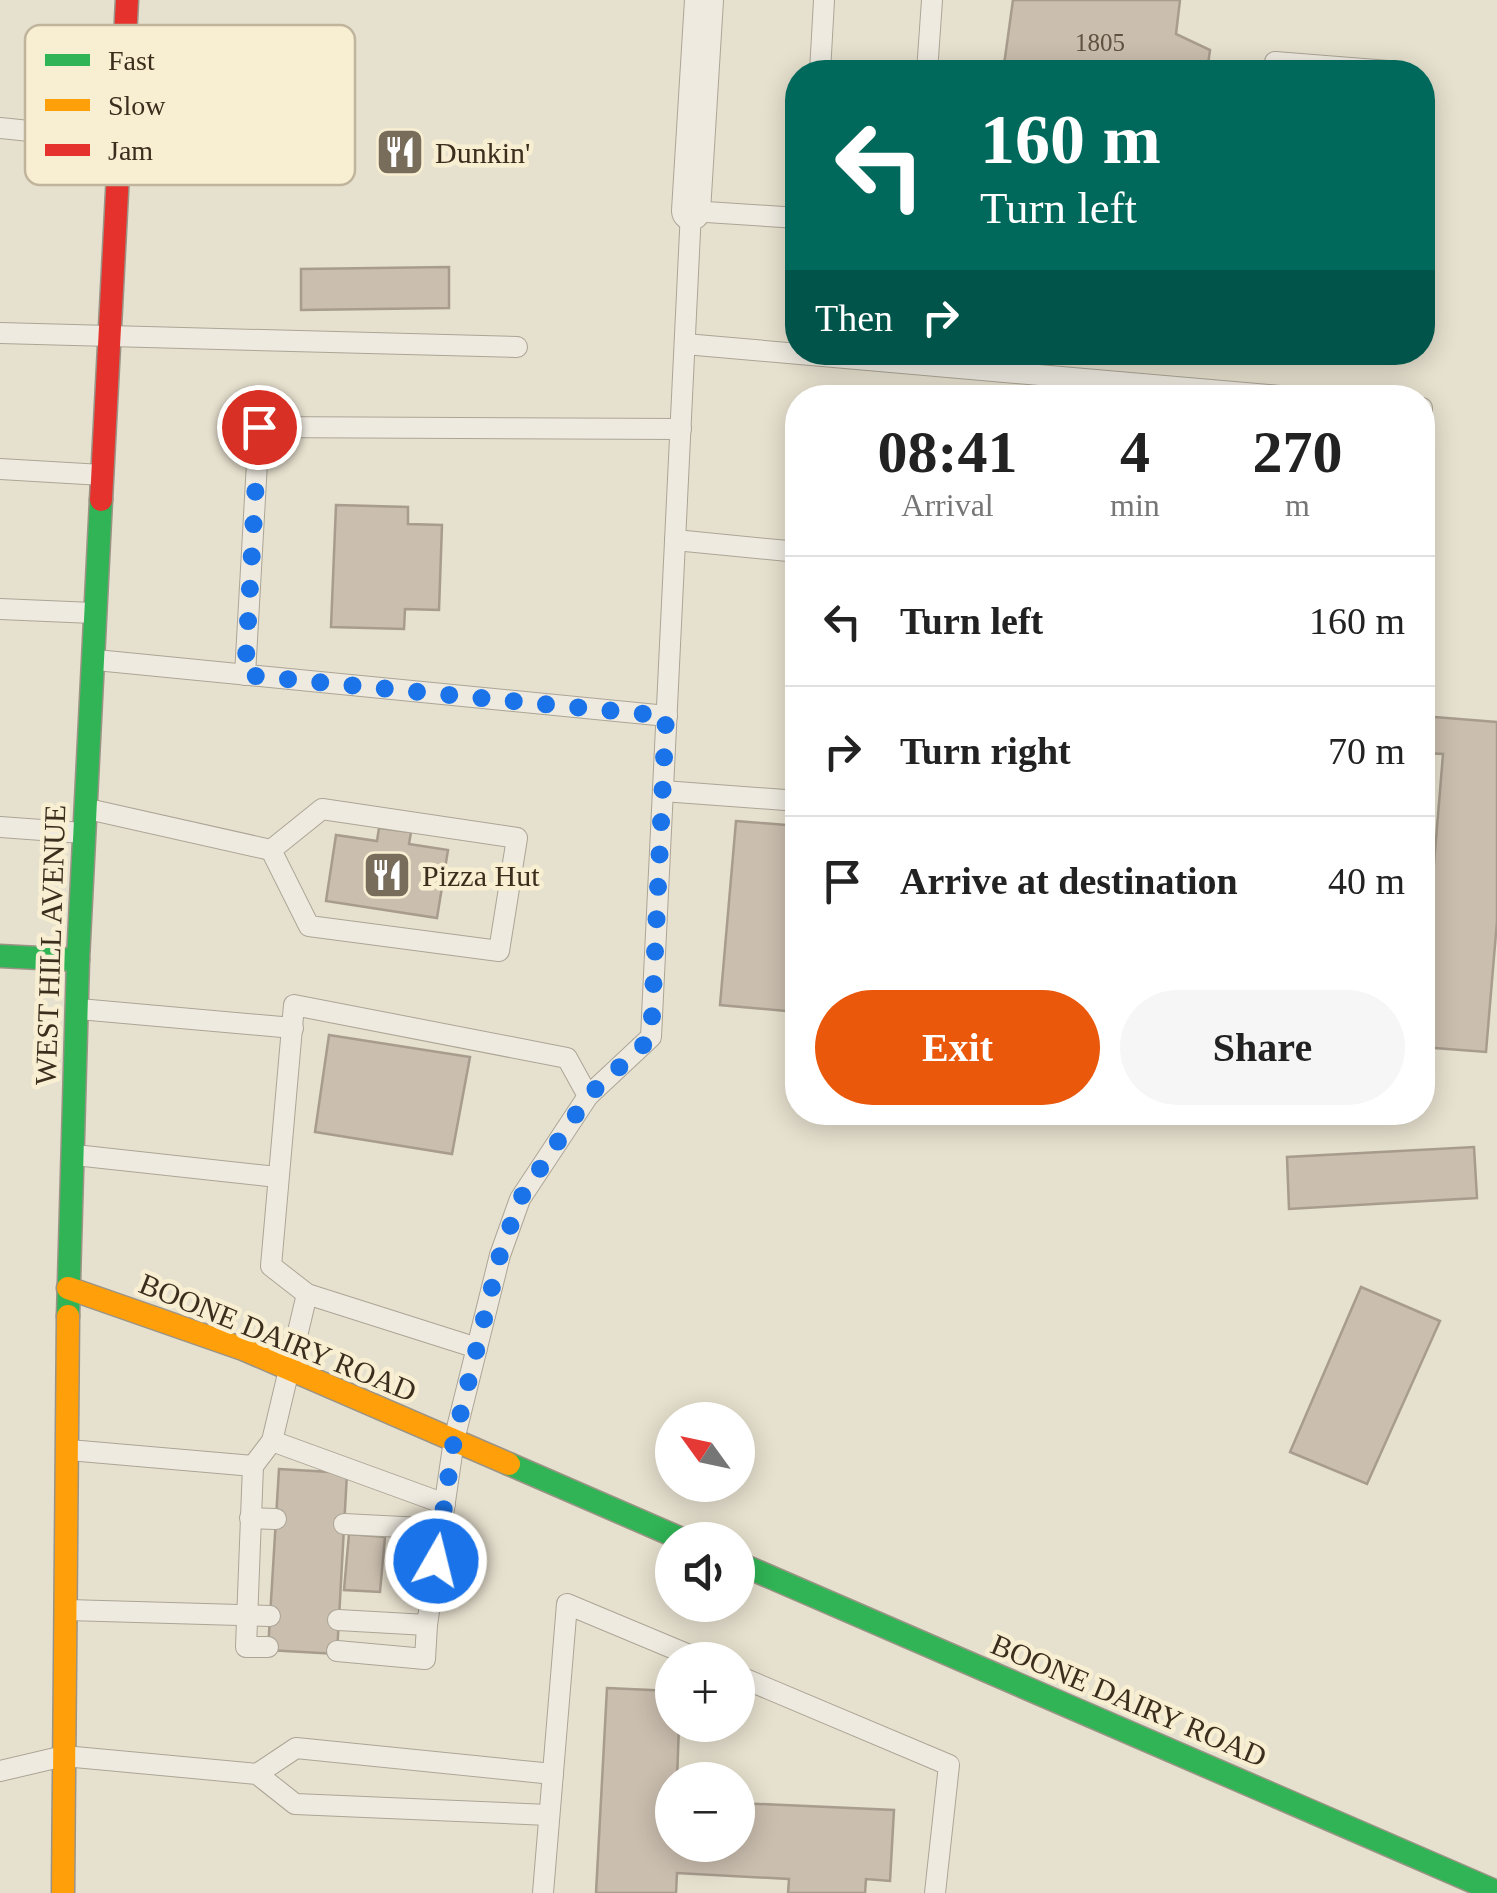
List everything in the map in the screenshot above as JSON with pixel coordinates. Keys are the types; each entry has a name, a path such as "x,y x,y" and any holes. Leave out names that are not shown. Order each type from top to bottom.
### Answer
{"main road":[{"name":"WEST HILL AVENUE","path":"125,25 126,0"},
{"name":"WEST HILL AVENUE","path":"63,1893 68,1288 76,1008 117,185"},
{"path":"0,956 78,960"},
{"name":"BOONE DAIRY ROAD","path":"68,1288 291,1370 655,1527"},
{"name":"BOONE DAIRY ROAD","path":"755,1570 1497,1892"}],"street":[{"path":"692,211 704,0"}],"lane":[{"path":"821,60 824,0"},
{"path":"928,60 932,0"},
{"path":"0,128 25,131"},
{"path":"337,1651 425,1659 426,1625 454,1440 500,1255 520,1199 588,1096 651,1038 692,211 785,217"},
{"path":"0,333 109,339 518,347"},
{"path":"685,344 785,353"},
{"path":"925,365 1154,385"},
{"path":"245,675 259,427 681,429"},
{"path":"0,469 102,474"},
{"path":"675,540 785,551"},
{"path":"0,610 95,614"},
{"path":"92,660 666,716"},
{"path":"663,791 785,800"},
{"path":"85,809 271,850"},
{"path":"322,809 517,838 499,951 308,926 271,850 322,809"},
{"path":"0,827 84,834"},
{"path":"477,1348 307,1294 271,1266 294,1004 567,1058 588,1096"},
{"path":"76,1008 293,1028"},
{"path":"73,1155 278,1176"},
{"path":"268,1647 246,1646 253,1466 272,1441 307,1294"},
{"path":"272,1441 444,1504"},
{"path":"67,1450 253,1466"},
{"path":"250,1518 276,1519"},
{"path":"344,1524 441,1529"},
{"path":"543,1893 567,1604 657,1642"},
{"path":"66,1610 270,1616"},
{"path":"338,1620 426,1625"},
{"path":"755,1683 950,1765 935,1893"},
{"path":"257,1774 296,1748 553,1774"},
{"path":"0,1771 64,1756 257,1774 295,1804 550,1815"}],"building":[{"path":"1013,0 1180,0 1176,34 1210,50 1209,60 1005,60"},
{"path":"449,267 449,308 301,310 301,269"},
{"path":"336,505 408,507 408,524 442,525 439,610 405,609 404,629 331,627"},
{"path":"1435,717 1497,722 1497,921 1486,1052 1435,1048 1435,852 1443,754 1435,754"},
{"path":"736,821 785,825 785,1011 720,1005"},
{"name":"Pizza Hut","path":"379,828 411,832 409,844 448,850 437,918 326,901 336,835 377,841"},
{"path":"329,1035 470,1057 452,1154 315,1132"},
{"path":"1474,1147 1477,1198 1289,1209 1287,1157"},
{"path":"1361,1287 1440,1321 1367,1484 1290,1452"},
{"path":"279,1469 347,1473 337,1654 268,1650"},
{"path":"349,1534 385,1537 380,1592 344,1590"},
{"path":"607,1688 655,1690 655,1742 678,1742 678,1762 655,1762 655,1862 755,1862 755,1804 894,1810 890,1881 866,1879 865,1893 788,1893 789,1879 677,1873 676,1893 596,1893"}],"traffic: fast":[{"path":"68,1316 78,960 101,500"},
{"path":"0,956 78,960"},
{"path":"509,1464 655,1527"},
{"path":"755,1570 1497,1892"}],"traffic: slow":[{"path":"68,1288 243,1349 509,1464"},
{"path":"63,1893 68,1316"}],"traffic: jam":[{"path":"126,25 127,0"},
{"path":"101,500 117,185"}],"place":[{"name":"Dunkin'","path":"400,152"},
{"name":"Pizza Hut","path":"387,875"}],"route":[{"path":"259,427 245,675 666,716 651,1038 588,1096 520,1199 500,1255 454,1440 436,1561"}]}
